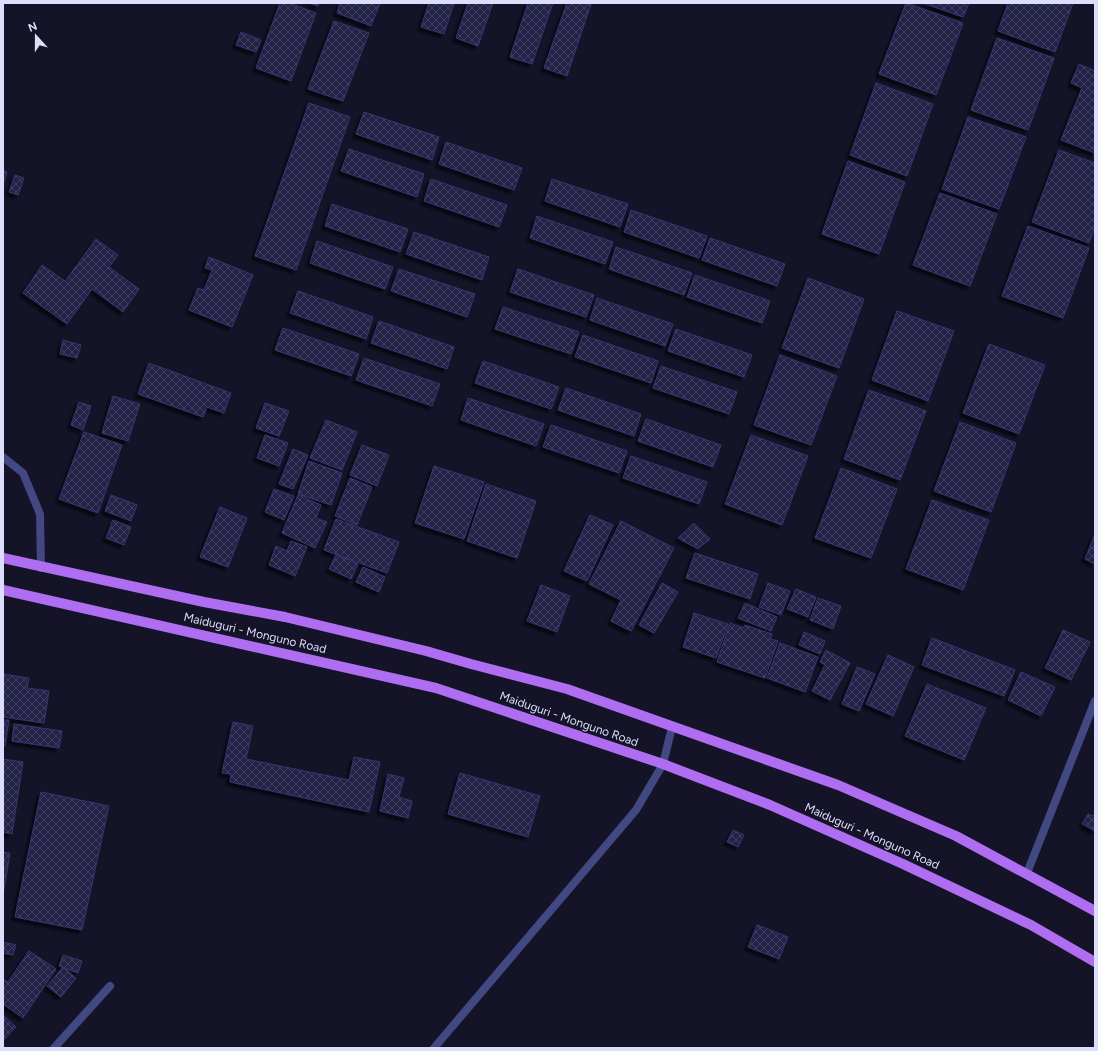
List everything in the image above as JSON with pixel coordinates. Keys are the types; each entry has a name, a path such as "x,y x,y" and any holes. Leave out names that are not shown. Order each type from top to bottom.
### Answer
{"main road":[{"name":"Maiduguri - Monguno Road","path":"3,558 42,568 285,617 426,651 567,689 672,727 755,754 838,785 956,836 1095,910"},
{"name":"Maiduguri - Monguno Road","path":"3,590 436,688 663,764 770,805 903,864 1031,925 1095,962"}],"street":[{"path":"3,457 23,473 40,514 42,568"},
{"path":"1027,873 1095,701"},
{"path":"434,1048 636,810 663,764 672,727"},
{"path":"54,1048 110,986"}],"building":[{"path":"280,3 289,3 316,13 291,81 256,68"},
{"path":"309,3 319,3 318,6"},
{"path":"340,3 380,3 371,26 337,13"},
{"path":"429,3 454,3 444,34 421,27"},
{"path":"468,3 493,3 478,46 456,38"},
{"path":"528,3 553,3 532,64 510,57"},
{"path":"567,3 591,4 567,76 544,68"},
{"path":"906,3 963,23 936,95 879,74"},
{"path":"923,3 969,3 963,17"},
{"path":"1008,3 1073,3 1055,52 998,31"},
{"path":"334,21 369,33 343,101 308,89"},
{"path":"241,32 261,40 256,52 236,45"},
{"path":"997,38 1054,58 1028,130 971,110"},
{"path":"1079,64 1095,71 1095,153 1061,140 1082,88 1071,83"},
{"path":"876,83 933,104 907,176 850,155"},
{"path":"309,103 350,117 296,270 255,256"},
{"path":"364,112 439,137 432,160 356,134"},
{"path":"968,117 1026,137 999,209 942,189"},
{"path":"446,142 522,168 514,190 439,164"},
{"path":"349,149 424,174 417,197 341,171"},
{"path":"1059,150 1095,163 1095,227 1089,243 1032,222"},
{"path":"848,161 905,182 879,254 822,234"},
{"path":"3,170 7,172 3,185"},
{"path":"15,175 24,178 18,195 9,192"},
{"path":"431,179 507,205 499,227 424,201"},
{"path":"552,179 628,204 620,227 545,201"},
{"path":"940,193 997,214 970,286 913,265"},
{"path":"332,204 408,229 400,252 325,226"},
{"path":"631,210 707,236 699,258 624,232"},
{"path":"537,216 613,242 605,264 530,238"},
{"path":"1028,226 1089,248 1063,318 1002,296"},
{"path":"414,232 489,257 482,280 406,254"},
{"path":"710,238 785,264 777,286 702,260"},
{"path":"96,239 118,255 109,267 139,289 123,312 92,289 67,324 23,293 42,265 65,281"},
{"path":"317,241 393,267 385,289 310,263"},
{"path":"616,247 692,273 684,295 609,269"},
{"path":"209,257 253,275 232,327 189,310 198,288 204,290 212,270 205,268"},
{"path":"399,269 475,294 467,317 391,291"},
{"path":"518,269 594,295 586,317 510,292"},
{"path":"695,275 770,301 762,323 687,297"},
{"path":"808,278 864,299 839,368 782,348"},
{"path":"298,291 373,317 366,339 290,313"},
{"path":"597,298 673,324 665,346 590,320"},
{"path":"503,307 579,332 571,354 495,329"},
{"path":"897,311 954,331 928,401 872,380"},
{"path":"379,321 454,347 447,369 371,343"},
{"path":"283,328 359,354 351,376 275,350"},
{"path":"676,329 752,355 744,377 668,351"},
{"path":"583,335 658,361 651,383 575,357"},
{"path":"63,340 81,345 77,358 60,354"},
{"path":"989,344 1045,365 1019,434 963,413"},
{"path":"780,355 837,376 811,445 754,425"},
{"path":"364,358 440,384 432,406 356,380"},
{"path":"483,361 559,387 551,409 475,383"},
{"path":"149,363 231,393 224,413 207,407 203,417 138,394"},
{"path":"661,366 737,392 729,414 653,388"},
{"path":"566,388 641,414 634,436 558,410"},
{"path":"869,390 926,411 900,480 844,459"},
{"path":"113,396 140,404 128,441 102,433"},
{"path":"468,398 544,424 536,446 461,420"},
{"path":"79,402 91,406 83,430 71,425"},
{"path":"265,403 289,411 279,436 256,428"},
{"path":"646,419 721,445 713,467 638,441"},
{"path":"326,420 357,432 342,470 310,458"},
{"path":"960,422 1016,443 991,512 934,491"},
{"path":"551,425 627,451 619,473 543,447"},
{"path":"84,432 122,445 98,513 59,499"},
{"path":"265,435 288,443 279,466 257,458"},
{"path":"751,435 808,456 782,525 725,504"},
{"path":"362,445 389,455 377,486 350,475"},
{"path":"293,449 308,455 293,489 279,484"},
{"path":"631,456 707,482 699,504 623,478"},
{"path":"309,461 342,473 331,505 298,494"},
{"path":"434,466 484,482 464,539 415,523"},
{"path":"841,468 897,489 871,558 815,538"},
{"path":"350,478 372,487 357,525 335,516"},
{"path":"486,484 536,501 517,558 467,541"},
{"path":"274,489 294,496 284,520 265,512"},
{"path":"111,495 137,505 131,521 105,511"},
{"path":"298,495 321,505 316,518 327,522 315,548 282,533"},
{"path":"932,500 989,520 963,590 906,569"},
{"path":"220,507 247,518 228,567 200,557"},
{"path":"590,515 613,525 587,581 564,571"},
{"path":"336,519 399,542 387,573 324,550"},
{"path":"113,520 131,527 124,545 106,538"},
{"path":"621,521 674,548 631,631 611,621 621,600 589,584"},
{"path":"694,523 710,539 698,549 678,538"},
{"path":"1095,534 1095,564 1085,559"},
{"path":"291,541 307,547 295,576 269,565 276,546 287,551"},
{"path":"695,553 758,574 750,599 686,578"},
{"path":"336,555 358,564 351,579 329,569"},
{"path":"363,567 385,577 379,592 356,582"},
{"path":"662,583 678,592 654,633 639,625"},
{"path":"768,583 790,591 781,615 759,607"},
{"path":"541,585 570,596 557,632 527,621"},
{"path":"796,589 816,597 808,617 787,609"},
{"path":"818,598 841,606 833,629 810,620"},
{"path":"745,603 777,617 771,631 738,618"},
{"path":"694,613 728,624 716,658 683,647"},
{"path":"730,623 743,628 745,625 772,634 770,639 778,641 765,678 717,662"},
{"path":"1063,630 1090,642 1071,680 1045,668"},
{"path":"804,632 825,641 820,654 799,645"},
{"path":"932,638 1015,670 1004,696 922,665"},
{"path":"780,643 818,657 805,692 767,678"},
{"path":"826,650 850,663 830,700 812,691 825,665 820,662"},
{"path":"888,655 914,667 893,716 866,704"},
{"path":"857,667 875,674 859,711 842,704"},
{"path":"1021,672 1055,687 1041,716 1008,700"},
{"path":"3,674 29,678 27,688 49,691 44,723 3,717"},
{"path":"927,684 986,708 964,760 905,736"},
{"path":"3,720 9,720 5,746 3,745"},
{"path":"233,722 253,726 246,759 349,780 354,757 380,762 369,812 230,782 231,774 222,773"},
{"path":"14,724 62,731 59,748 12,741"},
{"path":"3,759 23,762 12,834 3,832"},
{"path":"460,773 540,796 528,837 448,814"},
{"path":"388,774 404,778 399,797 412,801 408,818 380,811"},
{"path":"41,792 109,806 82,930 15,917"},
{"path":"1095,813 1095,831 1082,824 1088,814 1093,816"},
{"path":"733,830 744,835 738,847 727,842"},
{"path":"3,852 10,853 3,895"},
{"path":"757,925 788,937 779,959 748,947"},
{"path":"3,942 16,945 13,955 3,953"},
{"path":"29,951 56,969 23,1018 3,1004 3,981 8,982"},
{"path":"63,955 82,961 78,973 59,966"},
{"path":"63,967 76,978 61,997 47,986"},
{"path":"3,1015 16,1027 3,1041"}]}
